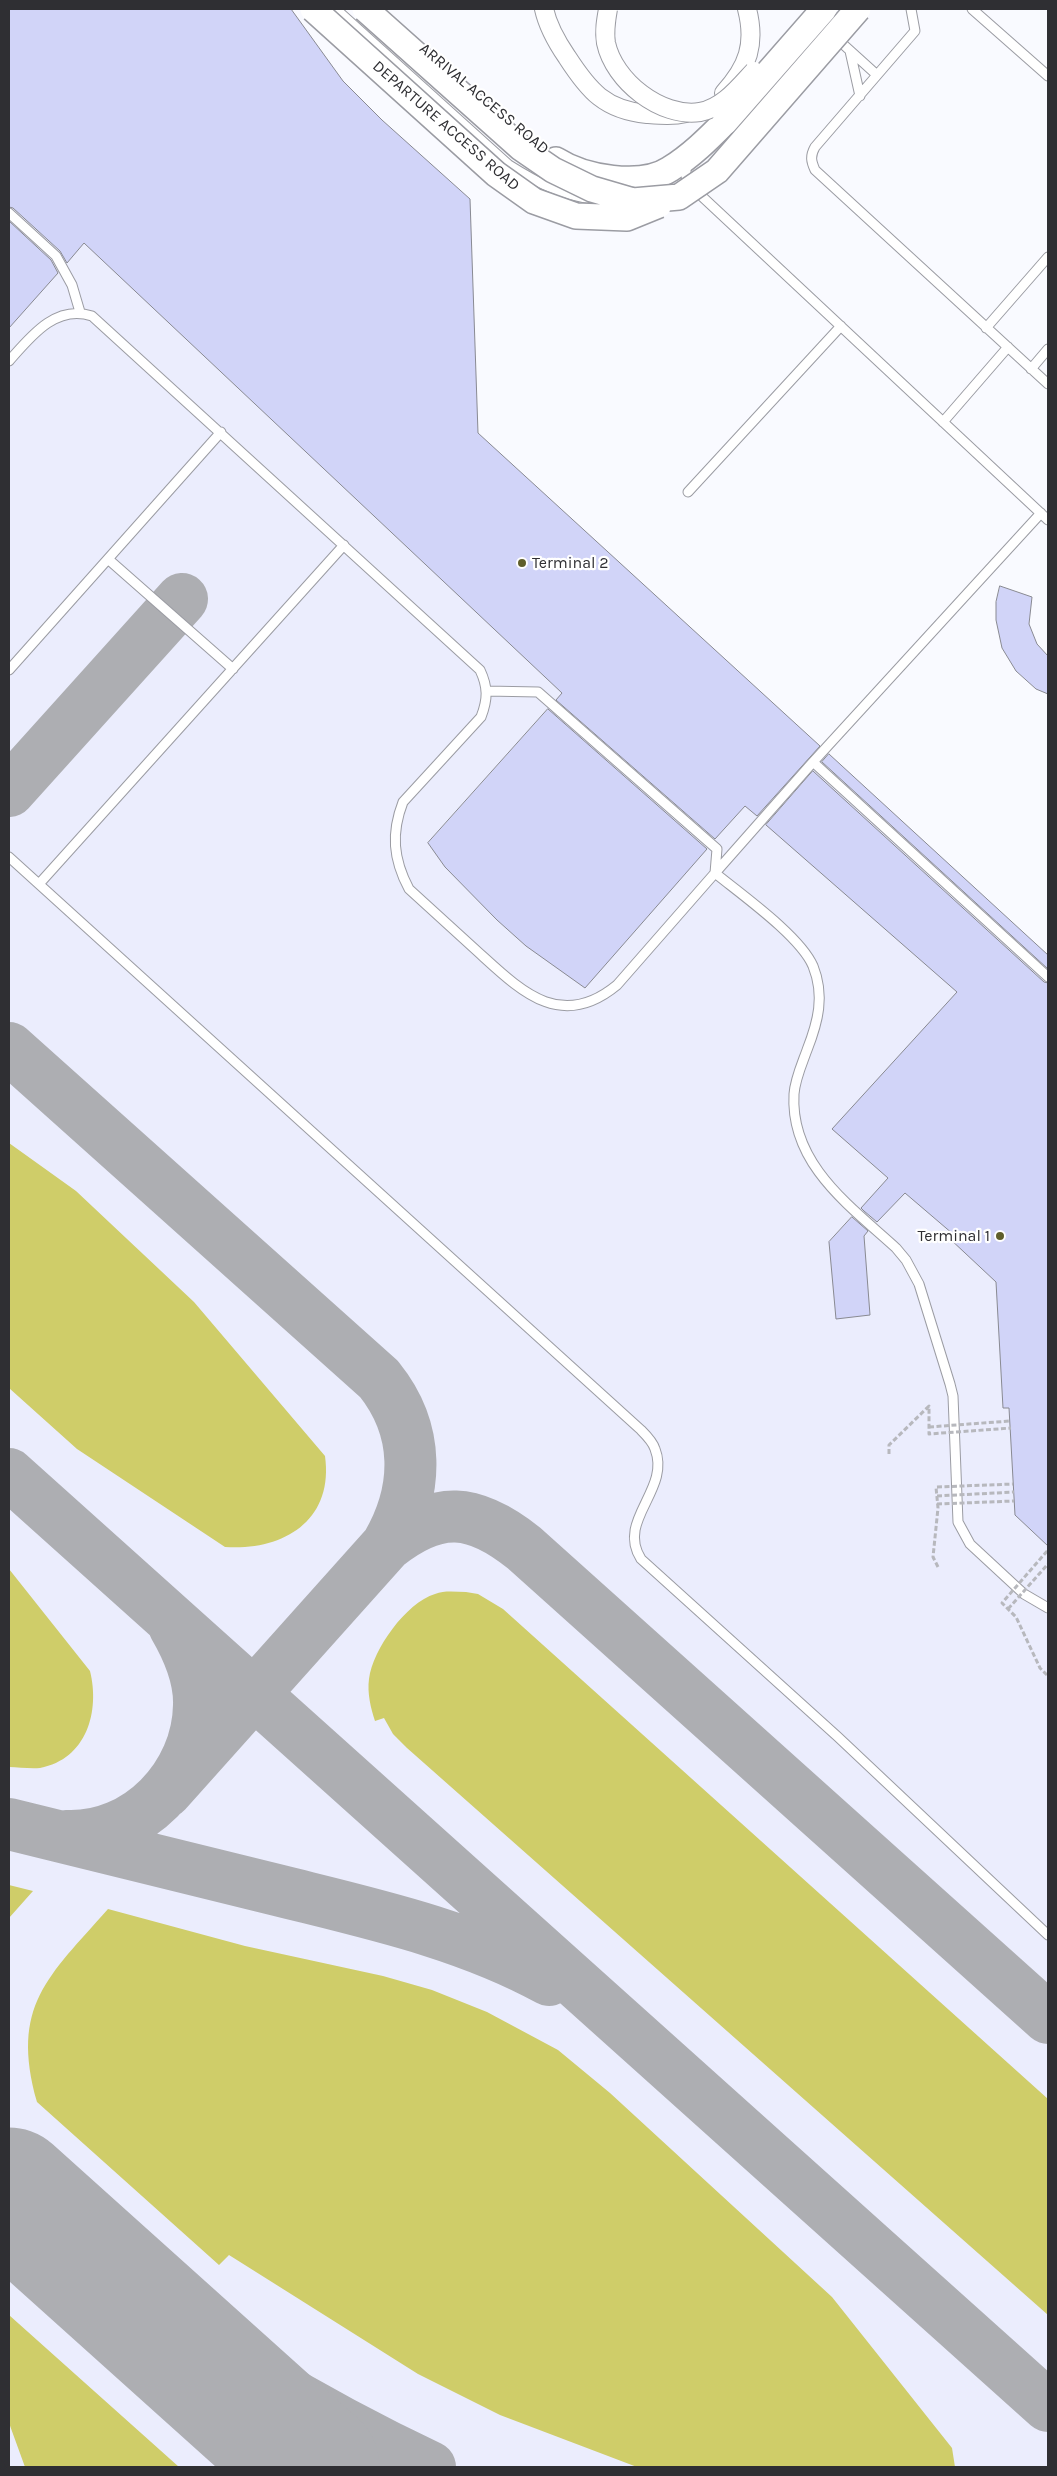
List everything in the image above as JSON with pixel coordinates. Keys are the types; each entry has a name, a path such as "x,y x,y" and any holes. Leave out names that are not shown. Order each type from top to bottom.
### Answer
{"street":[{"name":"DEPARTURE ACCESS ROAD","path":"313,9 496,174 534,201 576,216 628,218 673,190 717,170 858,9"},
{"path":"365,9 508,137 553,170 592,188 633,201 673,190"},
{"name":"ARRIVAL ACCESS ROAD","path":"380,9 528,142 560,162 600,178 633,180 669,171 701,146 820,18"},
{"path":"544,9 548,26 557,43 583,81 606,102 636,113 664,115 680,114 709,104 723,95 735,81 748,55 752,38 747,9"},
{"path":"554,9 557,43"},
{"path":"608,9 605,25 606,43 613,62 624,78 650,99 667,108 684,112 701,112 722,103 736,91 796,23 820,18"}],"lane":[{"path":"336,9 509,166 541,185 580,198 622,203 656,190"},
{"path":"910,9 915,31 815,147 811,155 815,170 1048,384"},
{"path":"972,9 1048,76"},
{"path":"820,18 850,51 877,75"},
{"path":"850,51 860,96"},
{"path":"673,190 701,146"},
{"path":"686,167 686,176 694,189 1048,520"},
{"path":"9,213 56,256 72,285 80,312"},
{"path":"986,328 1048,257"},
{"path":"9,361 43,325 58,317 80,312 92,316 480,670 487,692 486,704 481,717 403,802 397,818 395,852 400,871 409,889 514,984 547,1003 567,1006 586,1004 602,997 616,985 813,762 1041,513"},
{"path":"688,492 841,326"},
{"path":"943,422 1008,347"},
{"path":"1032,369 1048,349"},
{"path":"9,670 221,432"},
{"path":"39,884 344,545"},
{"path":"108,559 233,669"},
{"path":"487,692 538,692 717,849 715,873"},
{"path":"813,762 1048,977"},
{"path":"9,857 642,1430 655,1448 657,1464 653,1489 635,1523 634,1542 641,1559 838,1737 1048,1935"},
{"path":"715,873 791,938 812,964 818,981 819,1014 794,1092 796,1124 800,1138 814,1166 824,1180 896,1248 906,1260 919,1284 953,1396 958,1522 964,1536 970,1544 1024,1594 1048,1608"}],"path":[{"path":"889,1454 889,1445 929,1406 929,1434 1011,1428"},
{"path":"929,1427 1010,1421"},
{"path":"938,1567 933,1558 937,1504 936,1487 1013,1484"},
{"path":"937,1496 1014,1492"},
{"path":"937,1504 1014,1501"},
{"path":"1047,1675 1040,1668 1016,1617 1002,1603 1048,1550"},
{"path":"1008,1609 1048,1564"}],"shaded area":[{"path":"9,9 291,9 343,81 382,120 470,199 478,433 1048,955 1048,2467 9,2467"},
{"path":"9,1143 76,1191 194,1302 325,1456 326,1479 321,1498 313,1514 300,1527 285,1537 266,1544 246,1547 225,1547 77,1449 9,1388"},
{"path":"9,1569 90,1671 93,1686 91,1717 79,1744 69,1755 56,1763 40,1768 9,1767"},
{"path":"443,1592 478,1594 503,1609 1048,2099 1048,2315 407,1748 393,1734 384,1718 375,1721 369,1695 369,1679 377,1654 384,1641 402,1617 424,1599"},
{"path":"9,1885 33,1891 9,1918"},
{"path":"108,1909 245,1946 383,1976 432,1990 487,2012 558,2050 610,2093 832,2297 952,2448 955,2467 637,2467 500,2415 418,2374 229,2255 219,2265 37,2102 30,2069 28,2041 32,2017 40,1995 68,1954"},
{"path":"9,2315 179,2467 25,2467 9,2423"}],"building":[{"name":"Terminal 2","path":"9,9 291,9 343,81 382,120 470,199 478,433 820,746 757,816 745,806 715,839 556,700 562,693 84,243 67,263 60,251 13,208 9,207"},
{"path":"9,221 51,260 58,273 9,328"},
{"path":"1000,586 1032,597 1029,624 1037,644 1048,656 1048,694 1036,689 1016,671 1002,648 996,620 996,602"},
{"path":"548,709 707,849 585,988 526,946 497,920 445,867 428,843"},
{"path":"829,754 1048,955 1048,969 822,762"},
{"name":"Terminal 1","path":"813,771 1044,982 1048,983 1048,1546 1015,1515 1009,1408 1003,1408 996,1282 949,1238 953,1234 905,1193 877,1222 864,1211 861,1208 888,1178 832,1129 957,992 766,825"},
{"path":"852,1217 868,1231 864,1236 870,1315 836,1319 829,1242"}],"taxiway":[{"path":"9,791 182,599"},
{"path":"9,1048 379,1379 402,1419 408,1439 410,1460 409,1482 405,1503 398,1524 387,1545"},
{"path":"9,1474 1048,2406"},
{"path":"166,1792 387,1545 405,1532 423,1523 456,1516 472,1519 489,1525 524,1548 1048,2018"},
{"path":"66,1836 92,1834 117,1827 139,1815 159,1798 175,1778 188,1756 196,1731 199,1695 192,1664 174,1626"},
{"path":"9,1824 384,1917 485,1950 549,1980"},
{"path":"74,2252 159,2312 247,2368 337,2420 430,2467"}],"runway":[{"path":"9,2193 314,2467"}],"place":[{"name":"Terminal 2","path":"522,563"},
{"name":"Terminal 1","path":"1000,1236"}]}
